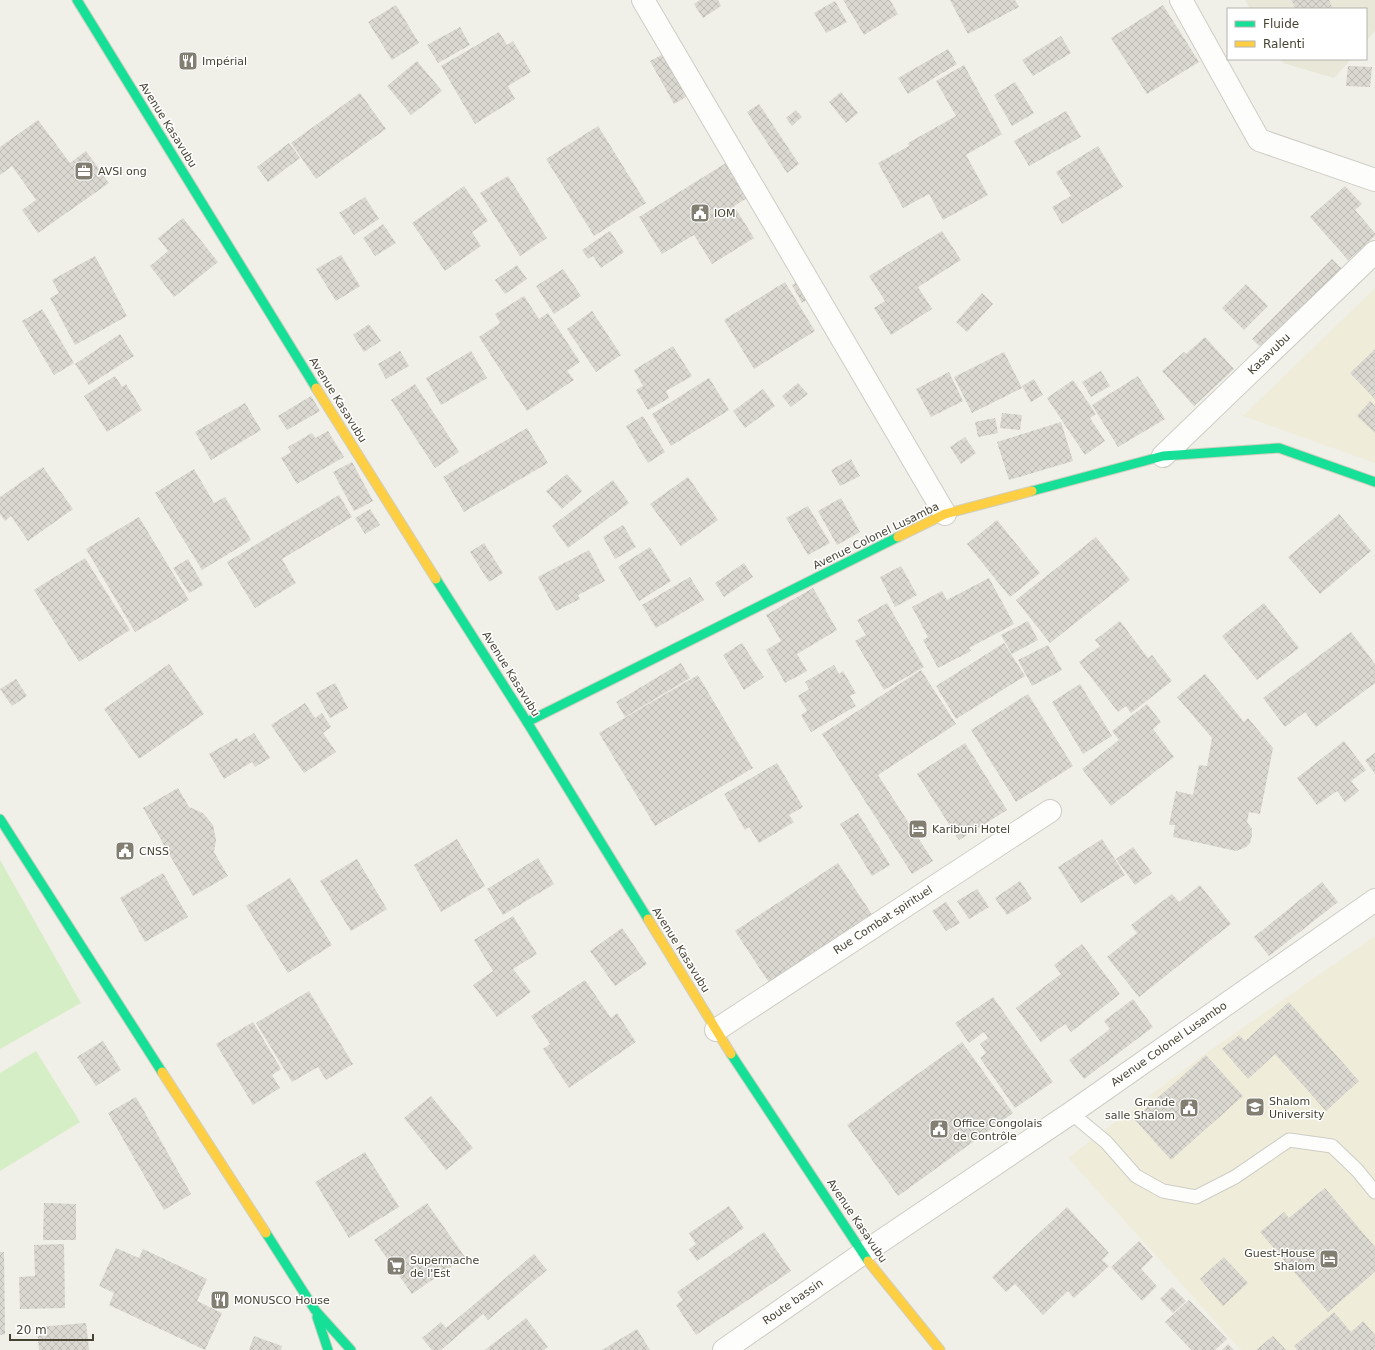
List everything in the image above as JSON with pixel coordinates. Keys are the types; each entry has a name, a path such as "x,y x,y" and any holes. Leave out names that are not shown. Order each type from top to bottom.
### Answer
{"street":[{"name":"Avenue Kasavubu","path":"77,0 317,390 527,722 716,1030 862,1254 940,1350"},
{"path":"643,0 946,514"},
{"path":"1181,0 1259,140 1375,180"},
{"name":"Kasavubu","path":"1163,456 1375,252"},
{"name":"Avenue Colonel Lusamba","path":"527,722 946,514 1163,456 1279,448 1375,482"},
{"name":"Rue Combat spirituel","path":"716,1030 1050,811"},
{"path":"0,819 315,1310 351,1350"},
{"name":"Avenue Colonel Lusambo","path":"862,1254 1071,1113 1375,900"},
{"name":"Route bassin","path":"724,1350 862,1254"},
{"path":"315,1310 328,1350"}],"lane":[{"path":"1071,1113 1106,1142 1136,1176 1163,1191 1196,1197 1234,1177 1289,1140 1332,1146 1357,1170 1375,1192"}],"shaded area":[{"path":"1245,0 1375,0 1375,31 1367,40 1367,8 1249,8"},
{"path":"1282,60 1350,60 1334,78 1283,63"},
{"path":"1375,288 1375,463 1243,416"},
{"name":"Shalom University","path":"1375,936 1375,1350 1241,1350 1068,1158 1202,1056"}],"green space":[{"path":"0,860 81,1003 0,1049"},
{"path":"36,1051 80,1122 0,1171 0,1073"}],"building":[{"path":"700,0 718,0 721,6 703,18 694,4"},
{"path":"843,0 890,0 898,14 864,35"},
{"path":"950,0 1015,0 1019,7 968,34"},
{"path":"1291,0 1329,0 1333,8 1295,8"},
{"path":"835,1 847,22 826,33 814,13"},
{"path":"396,5 419,43 392,60 368,22"},
{"path":"1163,5 1199,62 1147,94 1111,38"},
{"path":"460,27 470,45 438,63 427,45"},
{"path":"499,32 507,45 513,41 531,72 508,86 515,99 475,124 441,66"},
{"path":"1061,36 1071,53 1033,76 1022,60"},
{"path":"673,49 696,91 674,104 650,61"},
{"path":"948,49 957,64 908,94 898,78"},
{"path":"417,61 442,91 411,115 387,86"},
{"path":"964,65 1002,134 966,155 988,195 943,220 929,194 903,208 878,163 909,146 908,143 956,116 936,81"},
{"path":"1348,66 1372,67 1370,87 1346,86"},
{"path":"1015,82 1034,113 1012,126 994,95"},
{"path":"841,92 858,113 846,123 829,102"},
{"path":"360,93 386,129 316,179 291,143"},
{"path":"759,104 799,164 787,173 747,112"},
{"path":"796,110 802,117 792,126 786,118"},
{"path":"1066,111 1081,137 1029,166 1014,141"},
{"path":"38,120 70,163 86,151 109,183 38,233 22,210 36,200 12,166 0,175 0,147"},
{"path":"598,126 646,203 594,236 546,159"},
{"path":"289,143 300,158 268,182 257,167"},
{"path":"1098,146 1123,187 1062,224 1052,207 1071,196 1056,172"},
{"path":"726,163 747,198 734,206 754,238 712,264 694,235 662,254 639,217"},
{"path":"508,176 547,238 520,256 480,193"},
{"path":"464,186 488,221 472,232 481,246 445,271 412,223"},
{"path":"1345,186 1362,204 1355,210 1375,233 1375,236 1348,260 1310,217"},
{"path":"365,197 379,219 354,235 339,213"},
{"path":"183,218 218,262 174,297 150,266 168,251 158,238"},
{"path":"383,224 396,243 375,256 363,238"},
{"path":"610,231 624,252 601,268 593,256 588,259 582,250"},
{"path":"942,231 961,260 918,287 932,309 891,335 874,308 885,301 869,276"},
{"path":"341,255 360,286 336,301 316,269"},
{"path":"95,256 127,316 75,345 50,298 59,293 52,280"},
{"path":"1332,259 1348,275 1269,355 1252,339"},
{"path":"517,265 527,279 505,294 495,280"},
{"path":"563,269 581,296 554,314 536,286"},
{"path":"809,275 819,292 802,303 792,285"},
{"path":"785,282 815,331 754,369 724,320"},
{"path":"1246,284 1268,306 1244,330 1222,308"},
{"path":"982,293 993,304 967,332 956,322"},
{"path":"524,296 539,319 548,313 580,362 567,371 574,380 527,411 479,337 500,323 495,314"},
{"path":"42,309 74,363 54,375 22,321"},
{"path":"592,311 621,355 596,372 567,329"},
{"path":"369,324 381,341 364,352 353,335"},
{"path":"120,334 134,356 89,385 75,364"},
{"path":"1205,337 1234,369 1194,406 1162,371 1184,352 1186,354"},
{"path":"673,346 692,376 666,391 669,398 648,410 636,390 643,386 634,370"},
{"path":"1375,349 1375,399 1350,373"},
{"path":"400,351 409,366 386,379 378,364"},
{"path":"471,351 487,378 441,405 426,378"},
{"path":"1004,352 1022,388 972,413 954,377"},
{"path":"1101,371 1110,386 1091,397 1082,382"},
{"path":"949,372 963,401 931,417 916,389"},
{"path":"115,376 122,387 126,384 142,410 107,432 84,396"},
{"path":"1138,376 1165,419 1118,447 1092,405"},
{"path":"709,378 729,410 671,446 652,414"},
{"path":"1034,379 1043,395 1031,402 1022,386"},
{"path":"1073,380 1096,414 1090,418 1105,441 1085,455 1047,398"},
{"path":"798,383 808,394 791,407 782,396"},
{"path":"415,384 459,452 435,468 391,400"},
{"path":"763,389 775,406 745,428 733,411"},
{"path":"311,396 320,411 287,430 278,416"},
{"path":"1370,401 1375,406 1375,433 1357,416"},
{"path":"245,403 261,430 211,460 195,432"},
{"path":"1002,413 1022,415 1020,430 1000,428"},
{"path":"643,416 665,452 648,463 626,426"},
{"path":"995,418 998,433 978,437 975,422"},
{"path":"1061,422 1073,461 1009,480 997,442"},
{"path":"527,428 548,463 464,512 443,477"},
{"path":"328,431 344,457 297,484 281,458 291,452 288,447 312,433 315,438"},
{"path":"965,437 976,453 961,464 950,447"},
{"path":"851,459 860,476 840,486 831,470"},
{"path":"352,462 373,501 354,511 333,472"},
{"path":"43,467 73,509 28,541 11,516 5,521 0,514 0,497"},
{"path":"194,469 214,503 225,497 251,540 202,570 155,493"},
{"path":"567,474 582,491 562,509 546,491"},
{"path":"688,477 718,520 681,546 650,504"},
{"path":"613,480 629,503 568,548 552,526"},
{"path":"339,495 352,517 282,559 296,583 255,608 227,562"},
{"path":"841,498 860,532 837,545 818,511"},
{"path":"808,506 830,543 808,555 786,518"},
{"path":"370,509 380,525 365,534 355,518"},
{"path":"1339,514 1371,551 1320,594 1288,557"},
{"path":"139,517 189,600 135,632 86,549"},
{"path":"997,520 1040,573 1010,597 967,544"},
{"path":"623,525 636,547 615,559 603,537"},
{"path":"1096,537 1130,580 1050,643 1016,600"},
{"path":"484,543 503,573 489,582 470,552"},
{"path":"650,547 671,581 639,601 618,567"},
{"path":"589,550 605,581 578,595 580,599 556,611 538,577"},
{"path":"85,558 130,630 79,662 34,590"},
{"path":"188,559 203,585 189,593 173,568"},
{"path":"744,563 753,577 724,597 715,583"},
{"path":"901,566 917,595 895,607 880,577"},
{"path":"690,577 704,600 656,628 642,605"},
{"path":"989,578 1014,624 969,648 971,651 938,668 923,640 928,637 912,607 942,591 947,600"},
{"path":"813,588 837,630 797,654 807,671 785,683 766,650 781,641 766,615"},
{"path":"887,603 924,667 884,690 855,641 866,635 857,620"},
{"path":"1264,603 1299,648 1257,680 1222,636"},
{"path":"1028,621 1038,640 1012,654 1001,635"},
{"path":"1120,621 1148,658 1152,655 1172,681 1131,713 1126,706 1118,712 1079,662 1100,646 1095,640"},
{"path":"1351,632 1375,664 1375,683 1316,727 1305,712 1285,727 1263,698"},
{"path":"742,643 764,677 744,690 723,655"},
{"path":"1004,643 1025,676 956,719 936,686"},
{"path":"1048,645 1062,670 1032,686 1018,660"},
{"path":"681,663 690,678 625,717 616,702"},
{"path":"169,664 204,714 139,759 104,709"},
{"path":"834,665 839,674 843,671 856,693 850,696 856,706 811,732 801,715 807,711 798,696 809,689 805,682"},
{"path":"921,670 956,724 878,775 933,861 912,874 822,734"},
{"path":"1205,674 1244,722 1248,718 1273,748 1260,814 1249,812 1247,822 1252,829 1250,843 1246,847 1236,851 1173,837 1175,825 1169,825 1176,791 1193,795 1199,765 1207,766 1212,738 1177,697"},
{"path":"698,675 753,768 655,826 599,733"},
{"path":"16,679 27,696 12,706 0,689"},
{"path":"335,683 348,708 330,718 316,693"},
{"path":"1080,684 1112,736 1083,754 1052,702"},
{"path":"1028,694 1073,766 1016,802 971,730"},
{"path":"305,703 315,718 322,713 331,727 323,733 336,752 304,773 271,725"},
{"path":"1147,704 1161,722 1153,729 1174,757 1111,806 1082,769 1119,740 1112,731"},
{"path":"254,733 270,758 255,767 252,762 224,779 209,754 237,738 239,742"},
{"path":"1344,741 1366,770 1351,781 1359,791 1345,802 1337,791 1317,805 1297,778"},
{"path":"965,743 1007,810 959,840 917,774"},
{"path":"1375,753 1375,774 1365,760"},
{"path":"777,763 803,807 789,815 794,822 759,843 749,827 745,830 724,794"},
{"path":"178,788 189,807 203,813 213,825 216,840 214,852 228,876 193,896 143,808"},
{"path":"858,813 890,865 872,876 840,824"},
{"path":"457,839 485,886 441,912 414,865"},
{"path":"1102,839 1125,875 1081,903 1058,867"},
{"path":"1133,847 1152,873 1135,885 1116,859"},
{"path":"538,858 554,884 503,915 487,889"},
{"path":"357,859 387,909 351,931 320,881"},
{"path":"838,863 873,916 770,984 735,931"},
{"path":"163,873 188,917 145,942 120,898"},
{"path":"290,878 332,945 288,973 246,906"},
{"path":"1020,881 1032,899 1007,915 995,898"},
{"path":"1322,882 1338,902 1269,956 1254,937"},
{"path":"1200,885 1231,924 1139,997 1107,957 1137,933 1131,925 1172,894 1179,902"},
{"path":"977,889 989,907 969,919 957,901"},
{"path":"946,902 960,923 946,931 932,911"},
{"path":"513,916 537,954 513,969 531,992 497,1017 473,985 493,971 474,940"},
{"path":"622,928 647,964 615,986 590,951"},
{"path":"1082,944 1120,994 1071,1032 1065,1024 1041,1042 1016,1008 1061,974 1054,965"},
{"path":"585,980 611,1018 617,1013 636,1042 569,1088 543,1049 550,1044 531,1016"},
{"path":"309,991 353,1064 326,1080 318,1067 292,1082 256,1023"},
{"path":"993,997 1053,1082 1015,1108 980,1058 986,1053 980,1044 988,1038 984,1032 969,1043 955,1023"},
{"path":"1133,999 1153,1027 1084,1079 1069,1060 1110,1029 1104,1021"},
{"path":"1289,1002 1359,1081 1326,1111 1275,1054 1248,1079 1222,1049 1239,1035 1245,1041"},
{"path":"253,1022 281,1069 272,1075 280,1088 253,1105 216,1044"},
{"path":"103,1041 121,1070 96,1086 77,1057"},
{"path":"962,1042 1013,1113 898,1196 847,1125"},
{"name":"Grande salle Shalom","path":"1206,1055 1243,1096 1171,1160 1134,1119"},
{"path":"431,1096 473,1148 446,1170 404,1118"},
{"path":"136,1097 191,1194 164,1210 108,1113"},
{"path":"365,1152 399,1207 349,1238 315,1182"},
{"name":"Guest-House Shalom","path":"1325,1188 1375,1247 1375,1272 1328,1312 1260,1232 1284,1212 1289,1218"},
{"path":"44,1203 76,1204 76,1240 43,1240"},
{"path":"427,1203 465,1257 412,1294 374,1240"},
{"path":"729,1206 744,1228 697,1261 689,1249 696,1244 689,1233"},
{"path":"1067,1207 1109,1253 1102,1260 1109,1266 1074,1298 1068,1291 1043,1315 1015,1284 1006,1292 992,1277"},
{"path":"764,1232 791,1271 696,1335 676,1305 683,1300 677,1292"},
{"path":"1139,1241 1153,1257 1141,1269 1157,1286 1142,1301 1111,1267"},
{"path":"64,1244 65,1308 20,1309 19,1277 35,1276 34,1245"},
{"path":"116,1248 139,1258 143,1249 207,1279 197,1301 222,1313 205,1350 109,1305 114,1293 99,1286"},
{"path":"0,1252 4,1252 5,1334 0,1335"},
{"path":"534,1254 547,1270 488,1320 483,1314 441,1350 432,1350 422,1338 441,1322 446,1328"},
{"path":"1224,1257 1248,1283 1223,1306 1200,1279"},
{"path":"1172,1287 1186,1301 1173,1313 1160,1299"},
{"path":"1189,1300 1227,1339 1215,1350 1191,1350 1165,1322"},
{"path":"1334,1312 1351,1332 1363,1321 1375,1335 1375,1350 1297,1350 1294,1346"},
{"path":"526,1318 548,1347 544,1350 485,1350"},
{"path":"86,1323 89,1350 39,1350 37,1327"},
{"path":"637,1329 650,1350 602,1350"},
{"path":"254,1336 282,1346 281,1350 249,1350"},
{"path":"1273,1336 1286,1350 1256,1350"},
{"path":"1228,1344 1234,1350 1222,1350"}],"traffic: fast":[{"path":"77,0 316,388"},
{"path":"1032,491 1163,456 1279,448 1375,482"},
{"path":"527,722 898,537"},
{"path":"436,579 527,722 648,919"},
{"path":"0,819 162,1072"},
{"path":"731,1054 868,1261"},
{"path":"266,1233 315,1310 351,1350"},
{"path":"317,1317 328,1350"}],"traffic: slow":[{"path":"316,388 436,579"},
{"path":"898,537 945,514 1032,491"},
{"path":"648,919 731,1054"},
{"path":"162,1072 266,1233"},
{"path":"868,1261 940,1350"}],"place":[{"name":"Impérial","path":"188,61"},
{"name":"AVSI ong","path":"84,171"},
{"name":"IOM","path":"700,213"},
{"name":"Karibuni Hotel","path":"918,829"},
{"name":"CNSS","path":"125,851"},
{"name":"Shalom University","path":"1255,1107"},
{"name":"Grande salle Shalom","path":"1189,1108"},
{"name":"Office Congolais de Contrôle","path":"939,1129"},
{"name":"Guest-House Shalom","path":"1329,1259"},
{"name":"Supermache de l'Est","path":"396,1266"},
{"name":"MONUSCO House","path":"220,1300"}]}
